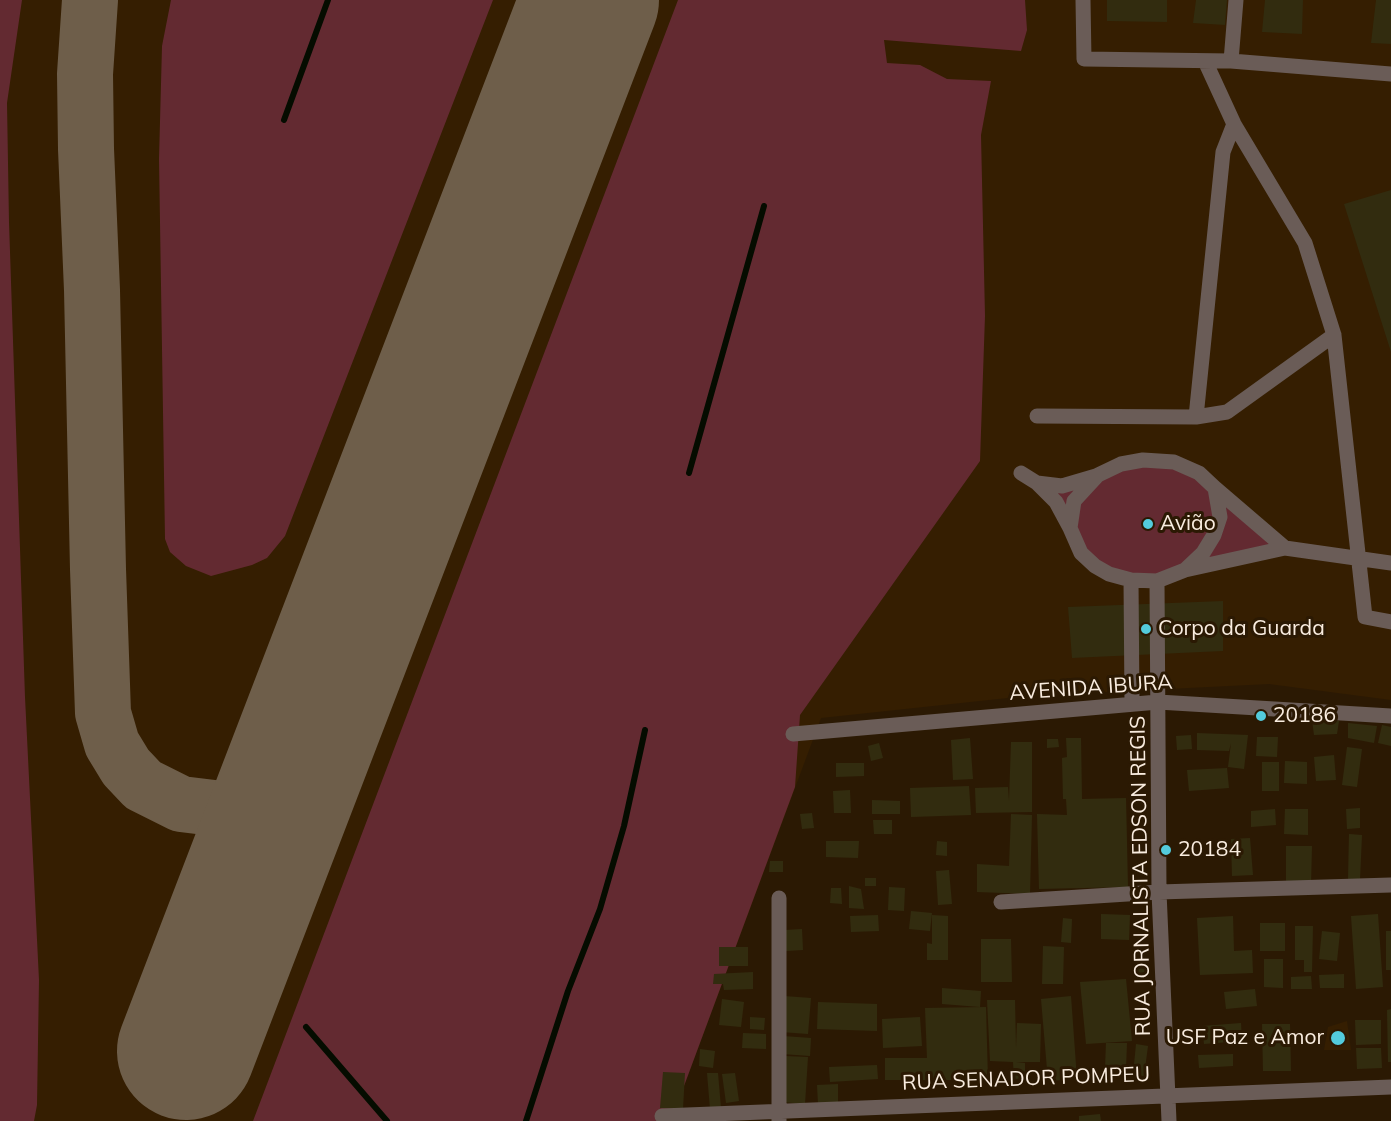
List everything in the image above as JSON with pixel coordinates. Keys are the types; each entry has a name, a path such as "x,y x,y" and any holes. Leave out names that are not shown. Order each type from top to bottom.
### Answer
{"street":[{"path":"1083,0 1084,59 1231,61 1391,74"},
{"path":"1231,61 1236,0"},
{"path":"1205,61 1234,124 1305,243 1334,335 1361,558 1365,617 1391,622"},
{"path":"1196,417 1223,152 1234,124"},
{"path":"1037,416 1196,417 1227,412 1334,335"},
{"path":"1037,483 1062,486 1098,475 1121,464 1143,460 1174,462 1199,472 1284,548"},
{"path":"1021,473 1037,483 1056,502 1081,553 1095,566 1109,574 1131,580 1157,580 1185,570 1284,548 1391,563"},
{"path":"1070,528 1074,501 1098,475"},
{"path":"1185,570 1203,553 1214,535 1220,517 1215,488"},
{"path":"1131,580 1132,704"},
{"name":"RUA JORNALISTA EDSON REGIS","path":"1157,580 1159,892 1169,1121"},
{"name":"AVENIDA IBURA","path":"793,734 1158,702 1391,716"},
{"path":"1001,902 1159,892 1391,885"},
{"path":"779,898 779,1116"},
{"name":"RUA SENADOR POMPEU","path":"662,1116 779,1116 1168,1094 1391,1087"}],"shaded area":[{"path":"0,0 1391,0 1391,700 1269,684 1026,696 821,718 671,1121 0,1121"},
{"path":"0,0 22,0 7,103 25,697 39,980 37,1105 34,1121 0,1121"},
{"path":"171,0 493,0 285,536 267,558 252,565 211,576 186,566 170,552 165,539 159,159 162,46"},
{"path":"678,0 1025,0 1027,30 1021,51 884,40 887,63 920,65 947,79 991,81 981,135 985,316 980,461 800,715 795,787 671,1121 253,1121"},
{"path":"1174,462 1285,548 1157,581 1095,566 1037,483"},
{"name":"USF Paz e Amor","path":"1347,1021 1351,1050 1324,1050 1328,1027"}],"building":[{"path":"1107,0 1167,0 1167,22 1107,21"},
{"path":"1196,0 1227,0 1225,25 1193,23"},
{"path":"1265,0 1303,0 1302,34 1262,32"},
{"path":"1376,0 1391,0 1391,44 1371,43"},
{"path":"1391,190 1391,352 1344,204"},
{"name":"Corpo da Guarda","path":"1223,601 1223,651 1072,658 1068,607"},
{"path":"1312,720 1339,721 1337,734 1314,735"},
{"path":"1348,723 1377,726 1374,743 1348,738"},
{"path":"1382,725 1391,727 1391,746 1378,743"},
{"path":"1197,733 1248,735 1244,769 1228,767 1231,743 1229,751 1197,750"},
{"path":"1191,735 1192,749 1177,750 1176,736"},
{"path":"1257,737 1278,737 1277,757 1256,756"},
{"path":"970,738 973,779 953,780 951,740"},
{"path":"1066,738 1081,738 1082,799 1126,798 1128,887 1039,889 1037,814 1067,815 1066,799 1063,799 1062,758 1067,757"},
{"path":"1047,739 1058,739 1059,747 1047,748"},
{"path":"1011,742 1032,742 1032,812 976,813 975,788 1008,787 1009,801"},
{"path":"879,743 883,758 871,761 868,746"},
{"path":"1347,747 1362,749 1357,787 1342,785"},
{"path":"1334,755 1336,780 1316,781 1314,757"},
{"path":"1285,761 1307,762 1307,784 1284,783"},
{"path":"1262,762 1279,762 1279,791 1262,791"},
{"path":"836,763 864,763 864,776 836,777"},
{"path":"1227,768 1229,788 1189,791 1187,770"},
{"path":"969,786 971,815 911,817 910,788"},
{"path":"850,790 851,813 834,813 833,791"},
{"path":"872,800 900,801 900,814 872,814"},
{"path":"1360,808 1360,828 1347,829 1346,809"},
{"path":"1275,809 1276,825 1251,827 1251,811"},
{"path":"1285,809 1308,809 1308,835 1284,834"},
{"path":"812,813 814,828 802,829 800,814"},
{"path":"1011,814 1032,815 1030,894 977,892 977,864 1009,866"},
{"path":"873,820 892,820 892,834 874,834"},
{"path":"1349,834 1362,835 1360,880 1348,879"},
{"path":"1250,838 1253,875 1232,876 1231,839"},
{"path":"826,841 859,841 858,858 826,857"},
{"path":"937,841 947,842 947,856 936,855"},
{"path":"1286,846 1312,846 1311,885 1286,884"},
{"path":"770,861 783,861 783,872 769,872"},
{"path":"949,870 952,904 938,905 936,871"},
{"path":"865,878 876,878 876,886 865,886"},
{"path":"849,886 861,889 864,909 849,908"},
{"path":"889,887 905,888 904,911 888,910"},
{"path":"831,888 841,888 842,904 830,903"},
{"path":"911,911 932,913 930,931 909,929"},
{"path":"1101,914 1130,915 1129,940 1101,939"},
{"path":"1378,914 1383,987 1356,989 1351,916"},
{"path":"878,915 879,931 851,932 850,916"},
{"path":"932,915 948,916 948,960 927,960 927,943 932,944"},
{"path":"1233,916 1234,951 1252,950 1253,973 1200,975 1197,918"},
{"path":"1063,918 1072,919 1071,943 1061,942"},
{"path":"1260,923 1285,923 1285,951 1260,951"},
{"path":"1295,926 1313,926 1312,972 1304,972 1304,960 1295,960"},
{"path":"802,929 803,950 786,951 785,930"},
{"path":"1322,931 1340,933 1337,961 1319,959"},
{"path":"1386,931 1391,931 1391,970 1386,970"},
{"path":"981,939 1011,939 1012,982 981,982"},
{"path":"1043,946 1064,947 1063,984 1042,984"},
{"path":"719,947 748,947 748,966 719,966"},
{"path":"1143,951 1148,979 1136,981 1132,953"},
{"path":"1264,959 1283,959 1283,988 1264,987"},
{"path":"753,972 753,989 724,990 723,984 713,984 714,974"},
{"path":"1344,974 1344,988 1320,988 1319,975"},
{"path":"1311,976 1312,989 1291,989 1291,977"},
{"path":"1126,979 1132,1041 1086,1044 1080,982"},
{"path":"942,988 981,991 980,1007 942,1004"},
{"path":"1255,989 1257,1006 1226,1009 1224,992"},
{"path":"784,996 811,998 808,1034 781,1032"},
{"path":"1071,996 1077,1079 1048,1081 1041,999"},
{"path":"722,999 744,1002 741,1027 719,1025"},
{"path":"987,1000 1015,1000 1016,1048 1017,1023 1041,1024 1040,1062 1016,1062 1025,1063 1025,1078 1014,1079 1013,1062 990,1061"},
{"path":"818,1002 877,1004 877,1031 817,1029"},
{"path":"986,1007 988,1080 885,1080 885,1058 927,1058 925,1008"},
{"path":"1391,1009 1391,1062 1388,1062 1387,1010"},
{"path":"750,1017 765,1018 764,1030 750,1029"},
{"path":"920,1017 922,1046 883,1048 882,1019"},
{"path":"1355,1020 1381,1020 1381,1044 1356,1045"},
{"path":"1241,1023 1242,1041 1204,1044 1202,1026"},
{"path":"1262,1024 1290,1024 1291,1071 1263,1071"},
{"path":"743,1033 766,1034 766,1049 742,1048"},
{"path":"783,1036 811,1038 810,1056 782,1054"},
{"path":"1106,1043 1127,1043 1126,1068 1105,1068"},
{"path":"1136,1044 1148,1046 1144,1076 1133,1075"},
{"path":"1356,1048 1381,1048 1382,1068 1357,1069"},
{"path":"700,1049 715,1051 713,1068 699,1066"},
{"path":"1233,1054 1233,1066 1199,1068 1198,1055"},
{"path":"785,1056 808,1057 805,1104 782,1102"},
{"path":"877,1065 878,1079 830,1082 829,1067"},
{"path":"663,1072 685,1073 683,1109 660,1108"},
{"path":"707,1073 718,1073 721,1108 710,1109"},
{"path":"735,1073 739,1101 726,1103 722,1074"},
{"path":"838,1084 838,1104 818,1104 817,1085"},
{"path":"1100,1114 1101,1121 1079,1121 1079,1116"}],"waterway":[{"path":"284,120 328,0"},
{"path":"689,473 764,206"},
{"path":"526,1121 568,991 600,909 624,826 645,730"},
{"path":"306,1027 387,1121"}],"taxiway":[{"path":"90,0 85,74 86,149 92,290 98,569 103,713 112,744 126,767 143,785 181,804 222,809 266,791 287,769 308,733"}],"runway":[{"path":"186,1051 590,0"}],"place":[{"name":"Avião","path":"1148,524"},
{"name":"Corpo da Guarda","path":"1146,629"},
{"name":"20186","path":"1261,716"},
{"name":"20184","path":"1166,850"},
{"name":"USF Paz e Amor","path":"1338,1038"}]}
